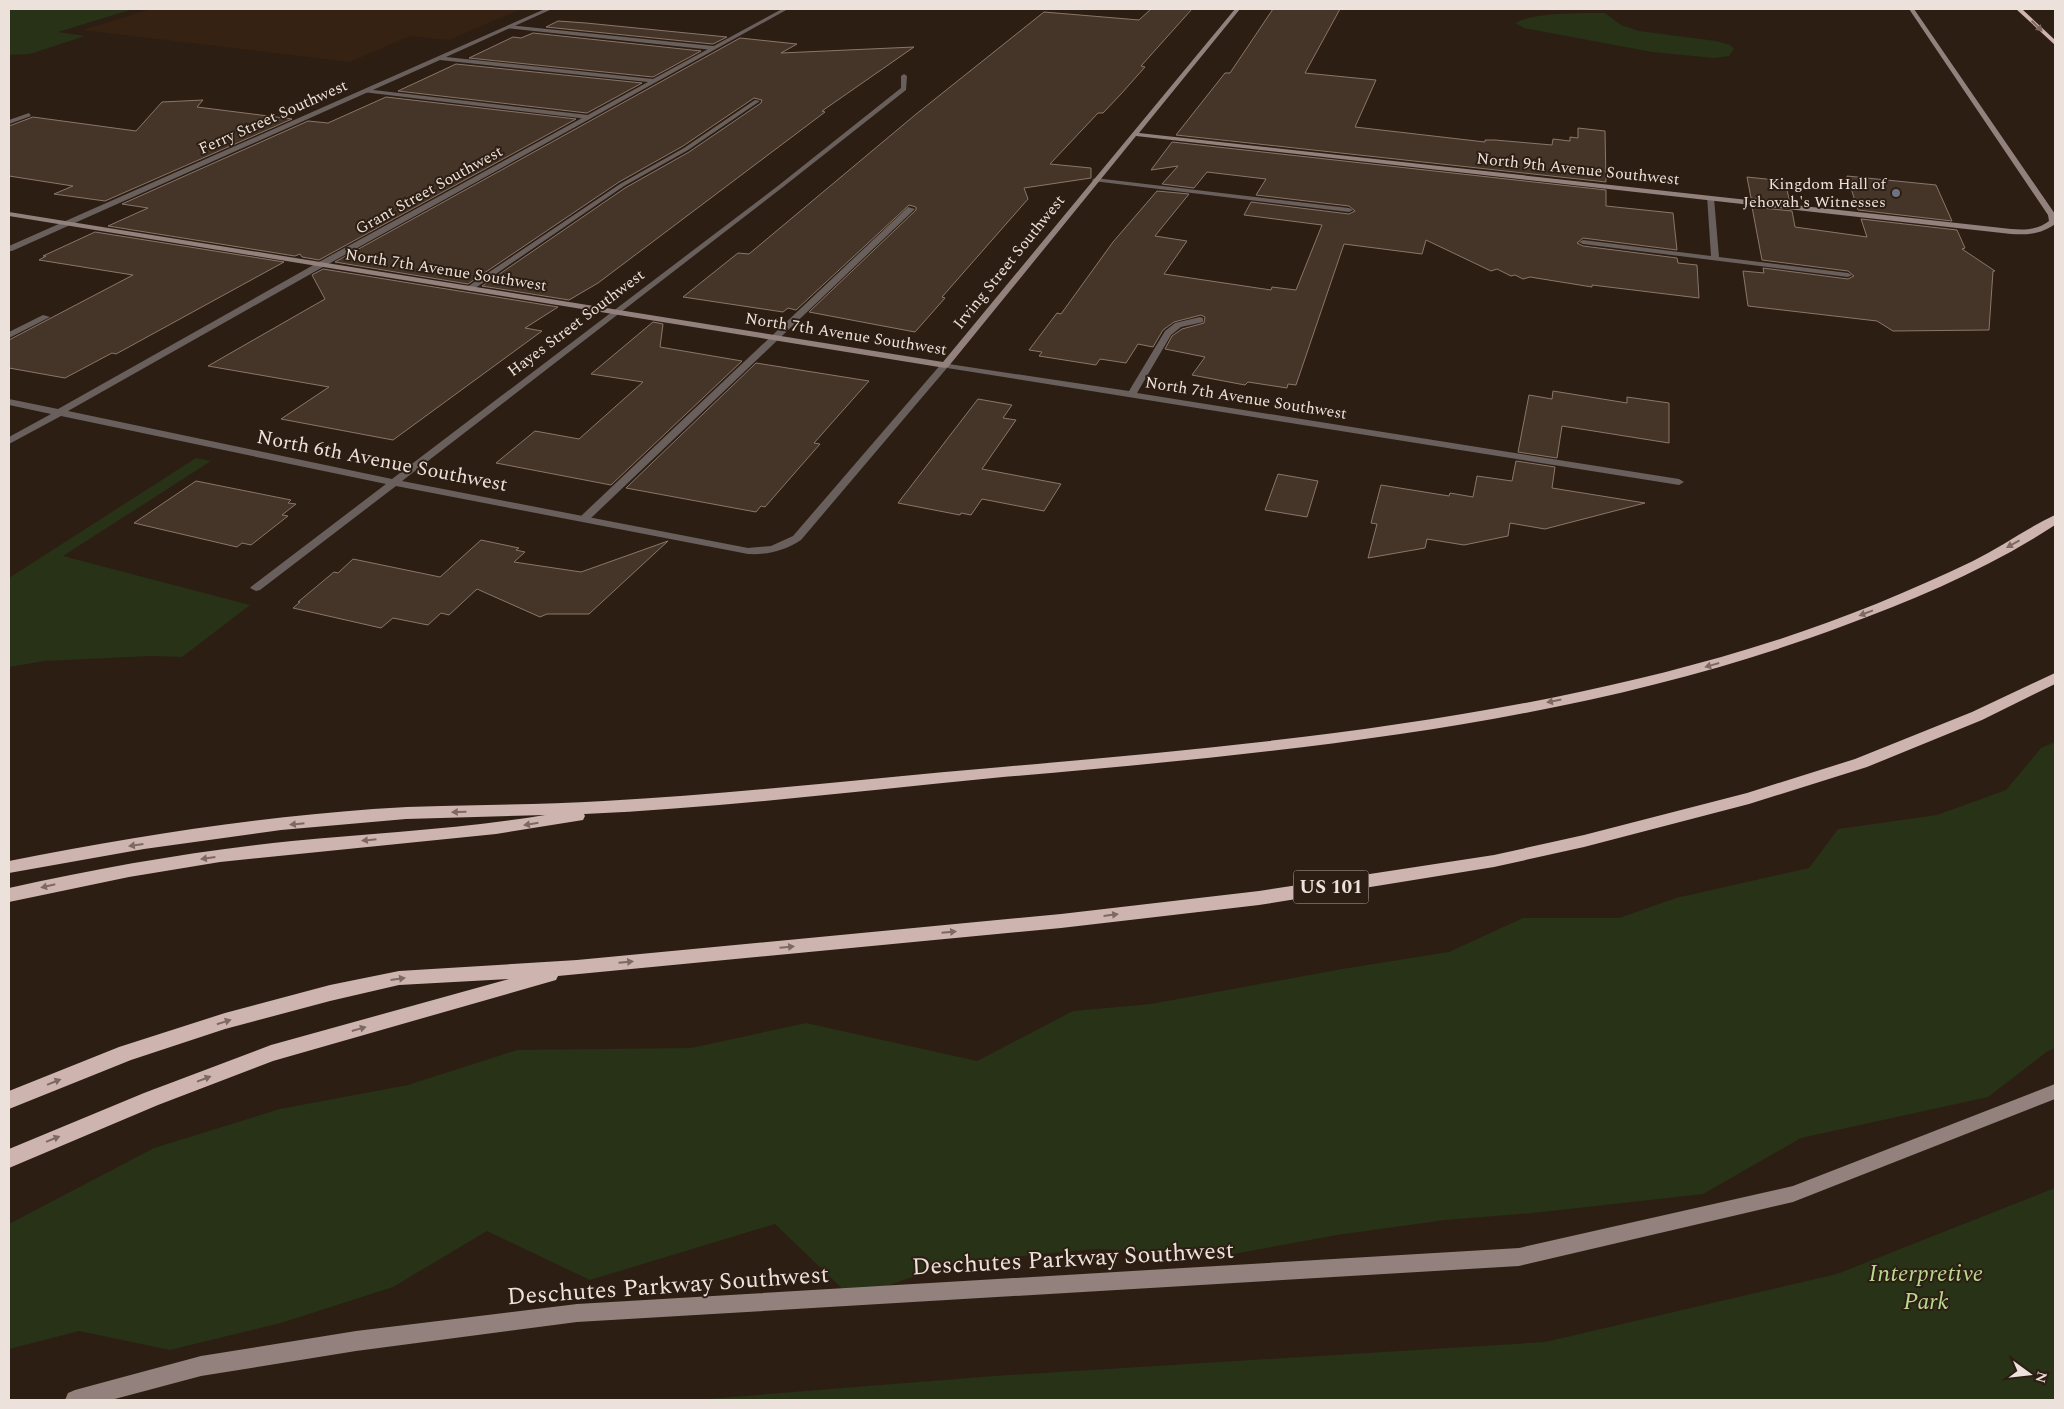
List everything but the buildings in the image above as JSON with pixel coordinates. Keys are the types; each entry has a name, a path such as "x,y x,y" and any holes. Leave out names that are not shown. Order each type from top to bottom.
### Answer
{"highway":[{"path":"2019,9 2055,43"},
{"path":"9,867 72,854 226,831 374,815 631,806 1160,758 1364,734 1605,692 1713,665 1810,634 1871,611 1974,566 2055,520"},
{"name":"US 101","path":"577,967 1081,919 1259,898 1494,861 1584,841 1748,798 1861,763 1977,716 2055,678"},
{"path":"9,895 157,865 251,852 527,825 631,806"},
{"path":"9,1100 136,1050 225,1021 330,993 399,978 577,967"},
{"path":"9,1159 151,1099 271,1053 577,967"}],"street":[{"name":"Ferry Street Southwest","path":"9,249 549,9"},
{"name":"Grant Street Southwest","path":"9,441 320,265 785,9"},
{"name":"Irving Street Southwest","path":"748,551 766,552 783,548 797,538 945,365 1237,9"},
{"name":"North 9th Avenue Southwest","path":"1134,134 2018,232 2036,231 2047,227 2053,222 2052,215 1912,9"},
{"path":"508,28 713,48"},
{"path":"440,58 654,81"},
{"name":"Hayes Street Southwest","path":"256,588 904,89 904,76"},
{"path":"365,91 588,117"},
{"path":"468,289 622,185 686,149 757,101"},
{"path":"9,122 29,115"},
{"path":"1095,180 1349,210"},
{"path":"1710,198 1715,258"},
{"path":"585,518 911,209"},
{"name":"North 7th Avenue Southwest","path":"9,214 1679,482"},
{"path":"1583,242 1848,275"},
{"path":"9,335 46,317"},
{"path":"1131,395 1168,333 1178,325 1200,320"},
{"name":"North 6th Avenue Southwest","path":"9,402 392,482 748,551"},
{"name":"Deschutes Parkway Southwest","path":"75,1400 200,1366 356,1341 577,1313 1518,1257 1793,1194 2006,1112 2055,1091"}],"shaded area":[{"path":"151,9 519,10 449,40 410,36 350,62 83,30"}],"green space":[{"path":"9,9 133,9 58,32 85,36 30,54 9,55"},
{"path":"1605,13 1621,25 1639,31 1716,41 1730,45 1734,49 1729,56 1714,58 1652,52 1524,28 1515,23 1531,17"},
{"path":"196,458 211,461 63,556 250,605 182,657 150,656 44,661 9,667 9,578"},
{"path":"2055,742 2055,1048 2048,1051 1988,1097 1801,1138 1703,1194 1533,1213 1445,1220 1337,1235 1228,1255 1095,1249 956,1262 852,1298 775,1224 590,1280 487,1231 393,1287 281,1323 170,1350 79,1331 9,1349 9,1224 154,1148 280,1109 408,1085 517,1050 691,1048 806,1023 977,1061 1073,1011 1151,1004 1342,969 1449,952 1523,918 1619,918 1676,898 1809,868 1838,829 1937,815 2006,790 2041,748"},
{"name":"Interpretive Park","path":"2055,1188 2055,1400 695,1400 994,1376 1545,1342 1837,1274"}],"place":[{"name":"Kingdom Hall of Jehovah's Witnesses","path":"1896,193"}]}
